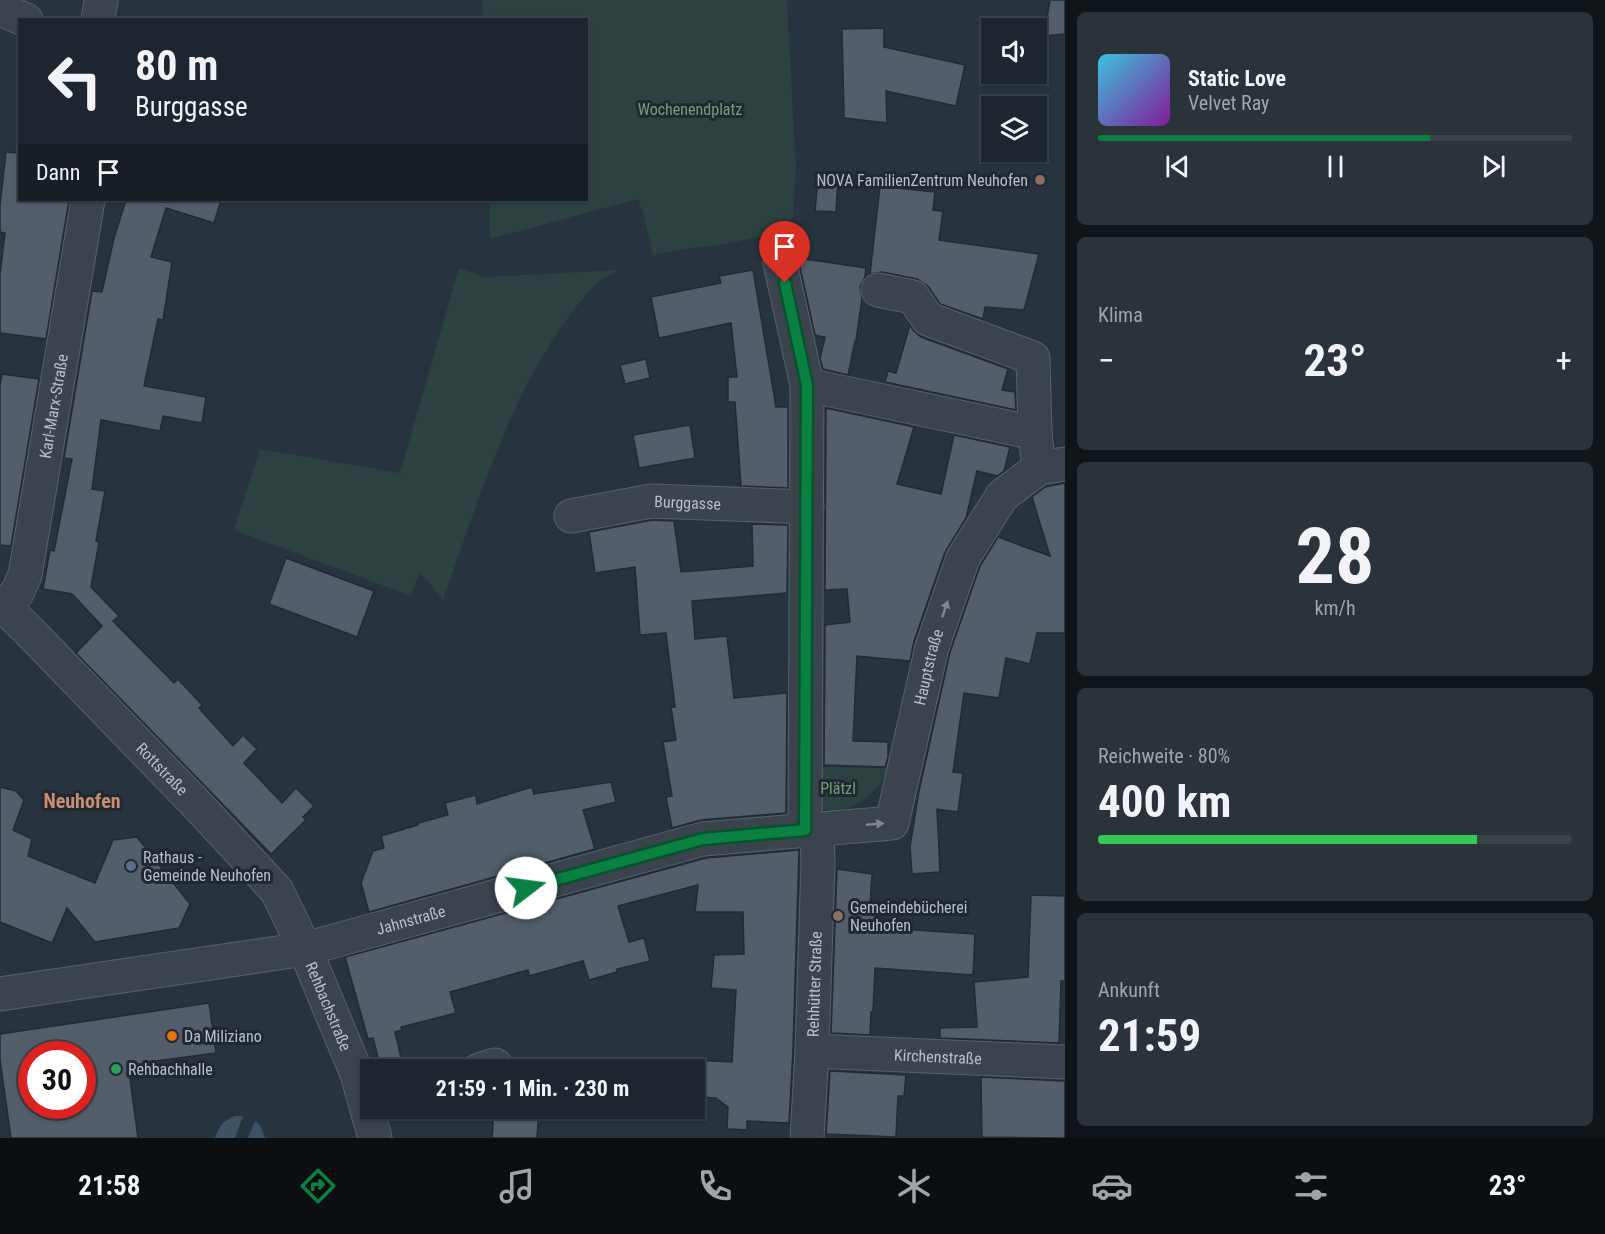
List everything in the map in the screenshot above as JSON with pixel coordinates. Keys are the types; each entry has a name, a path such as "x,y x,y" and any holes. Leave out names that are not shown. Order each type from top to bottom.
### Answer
{"street":[{"path":"98,18 101,0"},
{"path":"0,9 22,18"},
{"name":"Karl-Marx-Straße","path":"2,604 17,593 25,575 88,201"},
{"path":"780,263 807,385 811,830"},
{"name":"Hauptstraße","path":"811,830 892,823 933,647 963,558 1002,496 1052,466 1035,434 1033,358 928,319 913,297 878,290"},
{"path":"807,385 1035,434"},
{"name":"Burggasse","path":"571,516 651,501 807,507"},
{"name":"Rottstraße","path":"2,604 277,891 305,949"},
{"name":"Jahnstraße","path":"0,994 305,949 703,839 811,830"},
{"name":"Rehhütter Straße","path":"807,1138 818,863 811,830"},
{"name":"Rehbachstraße","path":"305,949 360,1081"},
{"name":"Kirchenstraße","path":"812,1051 1065,1062"},
{"name":"Rehbachstraße","path":"372,1119 375,1138"}],"green space":[{"name":"Wochenendplatz","path":"482,0 787,0 796,168 793,218 757,237 653,255 638,199 490,239 490,201 588,201 588,18 483,18"},
{"path":"459,268 484,277 618,270 595,285 568,318 544,354 523,393 487,476 443,600 420,572 411,596 234,530 260,449 400,473"},
{"name":"Plätzl","path":"817,767 888,768 878,786 862,801 842,809 831,810 821,809"}],"water":[{"path":"235,1116 243,1116 235,1138 215,1138 222,1124"},
{"path":"255,1121 261,1127 265,1138 248,1138"}],"building":[{"path":"1050,0 1065,0 1065,34 1047,36"},
{"path":"884,28 884,47 965,65 956,106 886,91 887,123 844,118 842,29"},
{"path":"6,152 18,153 18,201 69,201 46,339 0,333 0,274 5,233 0,232 0,205"},
{"path":"818,179 838,180 836,212 815,211"},
{"path":"880,186 935,192 933,210 943,211 939,240 1039,254 1024,310 985,307 983,319 940,304 928,286 917,279 882,272 870,274"},
{"path":"126,201 221,201 214,223 166,208 151,257 172,262 163,320 158,319 144,386 206,397 202,423 163,416 160,431 101,420 92,489 105,491 91,587 119,616 113,621 174,683 178,679 202,705 199,708 233,746 243,735 257,749 244,763 282,803 296,788 314,806 303,817 306,820 271,854 76,653 102,626 72,594 43,589 50,550 54,551 72,459 64,458 92,291 102,292 114,238"},
{"path":"798,258 866,268 860,287 862,298 848,375 823,369 820,359 825,337 815,335"},
{"path":"753,270 776,407 788,407 788,488 741,486 735,402 728,402 728,377 737,377 731,323 659,338 651,297 721,283 719,276"},
{"path":"910,325 921,337 1008,369 1002,390 1015,392 1016,410 885,382 888,371 896,373"},
{"path":"646,359 650,378 625,384 620,365"},
{"path":"2,374 39,379 11,546 0,545 0,385"},
{"path":"826,408 914,427 897,484 941,494 954,435 1010,447 1004,471 997,476 977,471 966,518 945,552 914,641 910,661 857,656 853,741 888,742 885,767 824,765 825,625 850,622 847,589 825,590"},
{"path":"690,425 695,458 639,468 633,435"},
{"path":"1065,483 1065,633 1037,633 1030,664 1006,658 999,698 964,693 953,772 963,773 958,812 937,809 940,872 912,874 910,847 919,791 950,652 980,566 998,537 1050,556 1032,497 1045,487"},
{"path":"652,520 674,521 681,572 753,566 752,524 788,525 787,593 692,601 695,639 727,636 734,698 787,693 786,813 701,820 672,828 666,797 672,796 663,742 676,740 671,707 675,707 666,633 640,635 635,567 595,573 589,532"},
{"path":"286,558 374,591 357,637 269,604"},
{"path":"611,782 616,802 583,810 595,849 369,912 361,883 373,851 384,848 381,836 448,815 445,803 476,795 477,804 532,787 534,794"},
{"path":"0,787 16,791 24,800 13,830 32,839 28,856 95,883 113,840 137,837 190,904 179,928 95,942 67,908 52,943 0,922"},
{"path":"799,850 789,1123 747,1121 747,1130 727,1129 728,1107 716,1098 705,1098 705,1061 732,1062 736,990 711,988 714,955 744,954 743,912 695,912 698,885 618,906 629,942 644,938 650,961 617,969 617,972 589,980 583,961 529,976 528,970 450,992 456,1013 401,1027 402,1030 395,1032 401,1059 378,1059 373,1038 368,1039 345,957 706,858"},
{"path":"837,869 872,874 870,907 875,907 875,923 884,924 884,928 975,934 973,975 875,968 870,1035 831,1033"},
{"path":"1031,895 1065,896 1065,981 1061,981 1059,1043 940,1038 940,1028 977,1027 974,982 1028,977"},
{"name":"Rehbachhalle","path":"209,1003 216,1053 149,1062 151,1076 130,1079 138,1138 11,1138 0,1060 0,1034"},
{"path":"830,1071 906,1075 904,1096 898,1096 896,1137 826,1134"},
{"path":"981,1077 1065,1081 1065,1138 982,1137"},
{"path":"493,1119 538,1119 537,1138 492,1138"}],"place":[{"name":"NOVA FamilienZentrum Neuhofen","path":"1040,180"},
{"name":"Rathaus - Gemeinde Neuhofen","path":"131,866"},
{"name":"Gemeindebücherei Neuhofen","path":"838,916"},
{"name":"Da Miliziano","path":"172,1036"},
{"name":"Rehbachhalle","path":"116,1069"}],"district":[{"name":"Neuhofen","path":"82,801"}],"route":[{"path":"526,888 703,839 805,830 807,385 785,283"}]}
